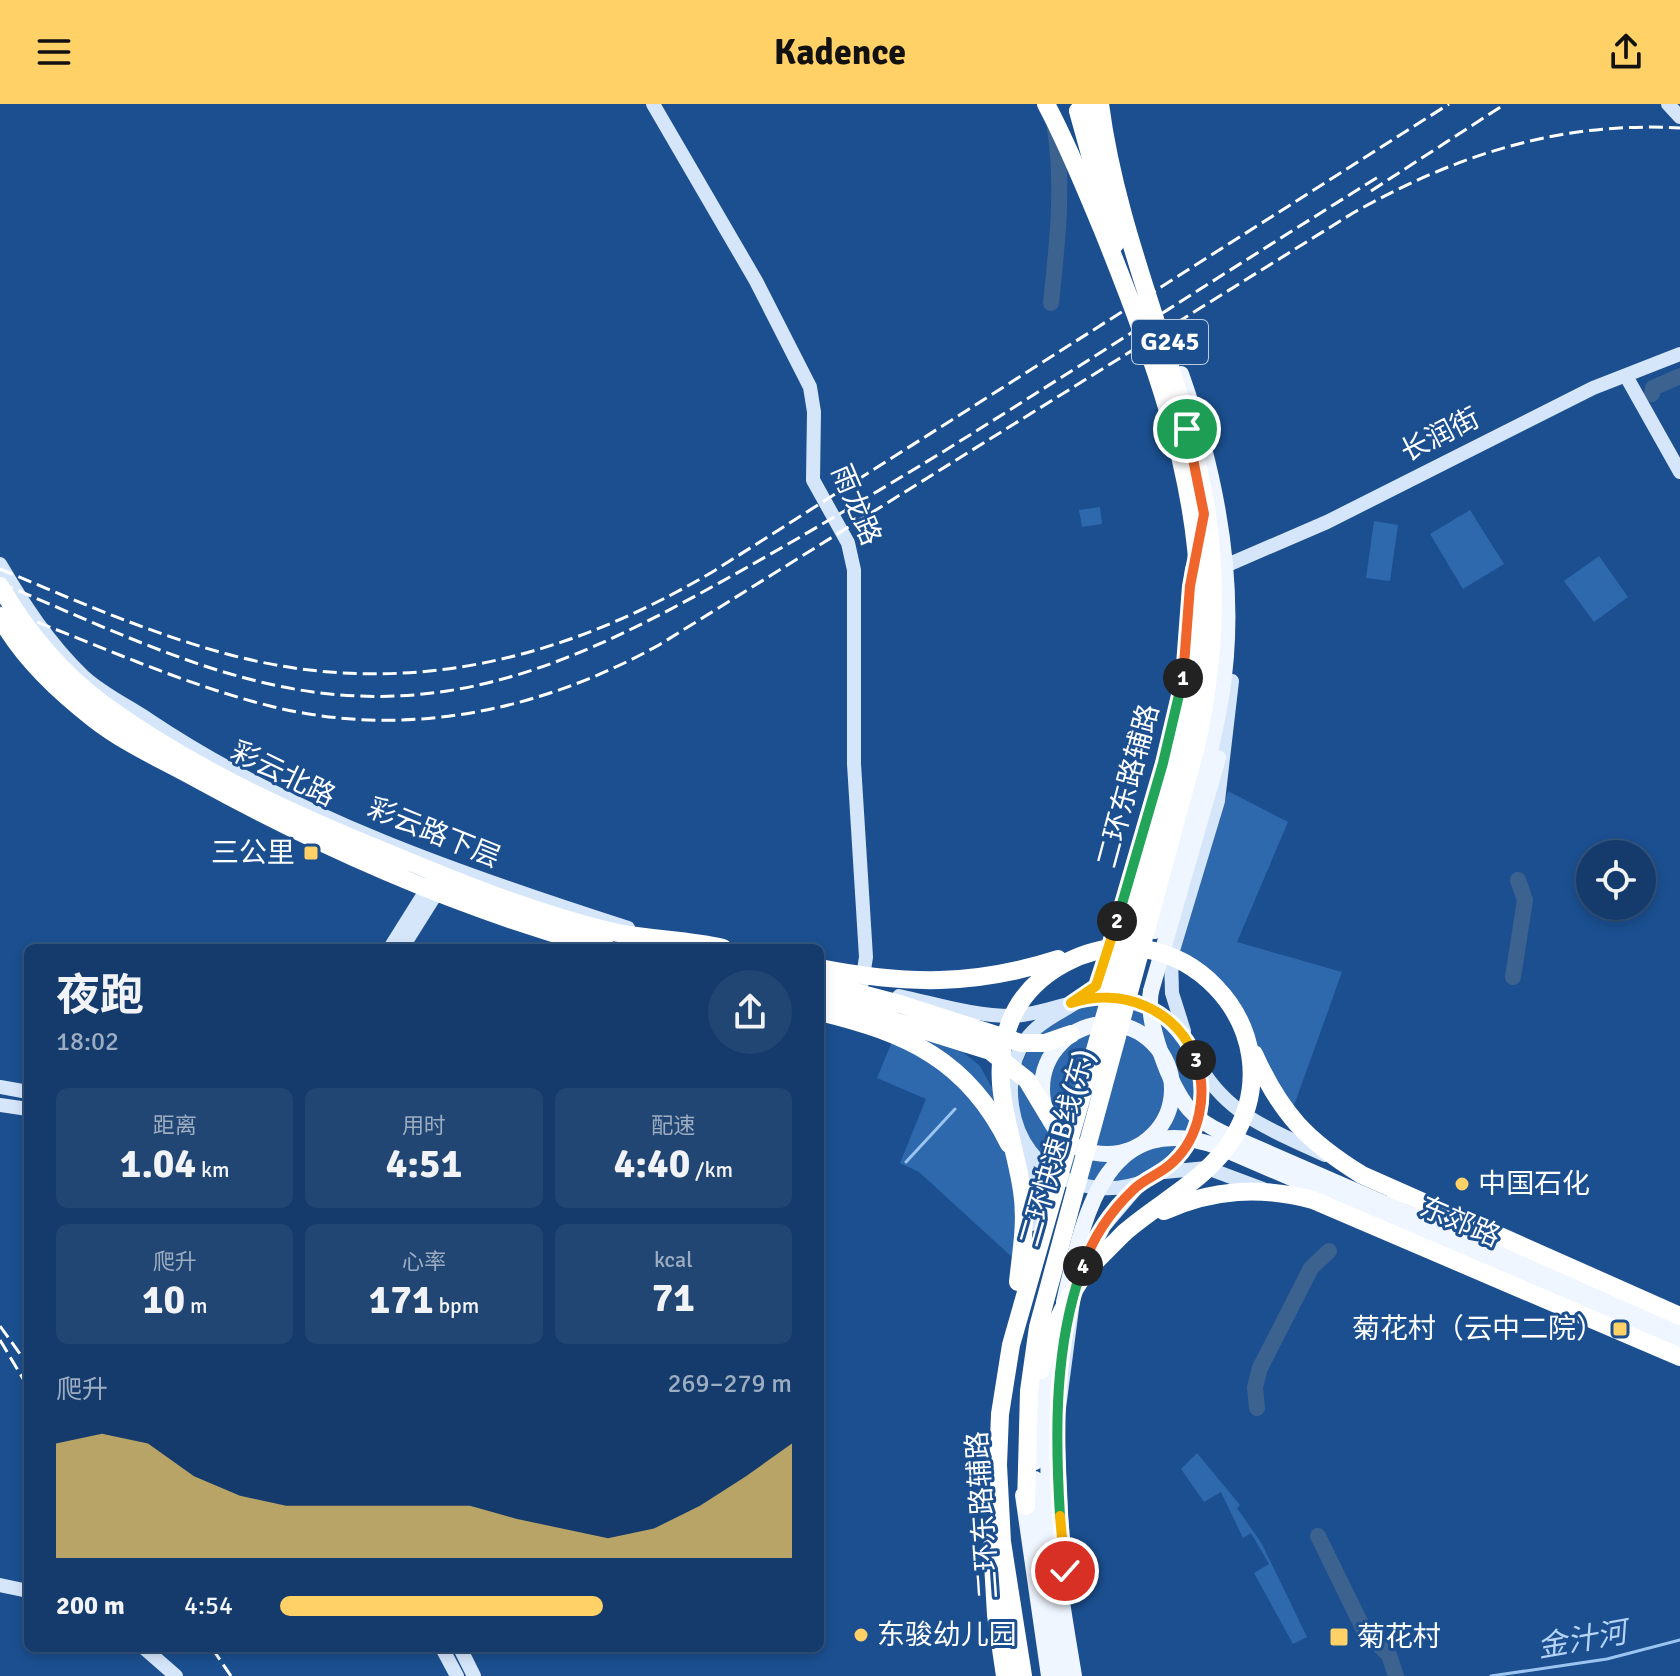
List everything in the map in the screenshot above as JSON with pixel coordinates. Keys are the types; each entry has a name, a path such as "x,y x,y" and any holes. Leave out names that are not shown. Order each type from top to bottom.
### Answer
{"highway":[{"path":"1046,104 1126,285"},
{"path":"1011,1345 1154,848 1195,674 1199,591 1191,515 1173,432 1126,285 1080,104"},
{"path":"1080,104 1138,269"},
{"path":"1099,104 1117,193 1138,269"},
{"name":"二环快速B线(东)","path":"1048,1676 1028,1555 1026,1484 1029,1391 1041,1312 1189,772 1212,658 1212,564 1203,488 1138,269"},
{"name":"彩云北路","path":"0,586 41,647 73,679 102,703 196,762 377,849 595,943"},
{"name":"彩云北路","path":"0,617 58,689 97,722 162,760 328,847 473,906 595,943"},
{"path":"595,943 621,944"},
{"path":"1005,1676 992,1551 999,1500 1000,1414 1024,1222 1001,1085 1002,1047 1012,1017 1026,994 1050,972 1081,955 1112,948"},
{"path":"824,969 902,980 962,981 1006,975 1091,950 1154,950 1193,967 1222,992 1284,1112 1332,1157 1362,1175 1680,1316"},
{"path":"824,982 1021,1043 1045,1043 1071,1034"},
{"path":"824,999 919,1026 990,1051 1020,1072 1048,1115"},
{"path":"824,1010 915,1042 938,1057 984,1102 999,1123 1015,1158"},
{"path":"1026,1484 1041,1371 1055,1325 1080,1280 1124,1233 1207,1168 1234,1135 1245,1111 1250,1080 1244,1034"},
{"path":"1124,1233 1164,1211 1208,1195 1251,1190 1294,1195 1347,1214 1680,1357"},
{"path":"999,1500 1024,1676"}],"main road":[{"name":"雨龙路","path":"653,104 756,281 810,387 814,412 813,480 852,556 854,764 866,957 856,1015"},
{"name":"二环东路辅路","path":"1067,104 1173,455 1187,545 1189,603 1186,660 1174,722 1103,969 1093,990 1071,1003"},
{"path":"1080,104 1115,191"},
{"name":"G245","path":"1099,104 1115,191 1199,481 1204,526 1189,603"},
{"path":"1668,104 1680,117"},
{"name":"G245","path":"824,1010 947,1038 977,1051 995,1067 1006,1085 1016,1125 1036,1159 1075,1185 1110,1189 1151,1177 1173,1162 1195,1130 1202,1091 1193,1053 1172,993 1170,969 1174,945 1218,801 1237,612 1229,564 1209,498 1199,426 1115,191"},
{"name":"长润街","path":"1229,564 1327,522 1543,412 1680,354"},
{"path":"1626,376 1680,472"},
{"name":"G245","path":"1199,481 1209,498"},
{"path":"1061,1676 1039,1542 1035,1462 1045,1342 1077,1199 1210,747 1223,685 1209,498"},
{"name":"彩云路下层","path":"0,564 37,625 85,678 192,749 352,828 446,867 686,944"},
{"path":"1048,1676 1023,1505 1023,1446 1033,1340 1069,1180 1201,732 1229,564"},
{"path":"0,617 37,625"},
{"name":"彩云路下层","path":"0,626 51,688 89,723 299,840 430,895 595,943"},
{"path":"1035,1462 1049,1399 1064,1301 1092,1199 1111,1168 1157,1134 1168,1118 1173,1093 1169,1070 1151,1024 1149,999 1205,808 1232,681"},
{"path":"404,944 446,867"},
{"path":"393,944 430,895"},
{"path":"824,982 947,1008 1017,1015 1106,996 1138,1002 1166,1018 1224,1100 1260,1125 1680,1308"},
{"path":"1016,1125 1011,1084 1022,1045 1041,1022 1071,1003"},
{"path":"1099,1025 1131,1030 1158,1050 1189,1110 1222,1141 1176,1138 1113,1152 1083,1148 1065,1138 1048,1115 1043,1097 1044,1068 1057,1045 1071,1034 1099,1025"},
{"path":"0,1087 24,1091"},
{"path":"0,1105 24,1108"},
{"name":"二环东路辅路","path":"1016,1125 1032,1191 1028,1256 1010,1351 1000,1457 1007,1563 1024,1676"},
{"name":"东郊路","path":"1222,1141 1386,1211 1680,1345"},
{"path":"1082,1676 1063,1557 1057,1423 1074,1293 1086,1259 1104,1226 1128,1195 1151,1177 1191,1167 1223,1173 1680,1364"},
{"path":"1386,1211 1408,1192"},
{"name":"东郊路","path":"1386,1211 1516,1260 1680,1331"},
{"path":"1487,1225 1516,1260"},
{"path":"1045,1342 1049,1399 1050,1523 1074,1676"},
{"path":"0,1578 24,1583"},
{"path":"0,1585 24,1590"},
{"path":"149,1652 176,1676"},
{"path":"158,1652 185,1676"},
{"path":"444,1652 457,1676"},
{"path":"462,1652 474,1676"}],"shaded area":[{"path":"1100,507 1102,524 1082,527 1079,510"},
{"path":"1470,510 1504,564 1463,589 1430,534"},
{"path":"1374,521 1398,525 1390,581 1366,578"},
{"path":"1599,556 1628,597 1594,622 1564,581"},
{"path":"1228,791 1288,822 1237,942 1342,972 1291,1114 1221,989 1180,950"},
{"path":"1106,1004 1140,1010 1169,1030 1189,1059 1195,1093 1189,1127 1169,1156 1140,1176 1106,1182 1072,1176 1043,1156 1023,1127 1017,1093 1023,1059 1043,1030 1072,1010"},
{"path":"898,1027 959,1049 980,1066 1001,1104 1023,1166 1013,1258 919,1172 900,1163 926,1099 877,1078"},
{"path":"1197,1453 1240,1505 1237,1508 1262,1544 1307,1637 1293,1644 1254,1573 1269,1564 1251,1533 1243,1538 1221,1492 1204,1502 1181,1469"}],"waterway":[{"path":"1051,303 1059,195 1055,129"},
{"path":"1652,394 1653,388 1680,376"},
{"path":"1513,977 1525,900 1518,880"},
{"path":"906,1162 955,1109"},
{"path":"1257,1408 1255,1387 1260,1368 1311,1268 1329,1251"},
{"path":"1318,1536 1364,1630 1389,1655 1396,1676"},
{"name":"金汁河","path":"1491,1676 1607,1659 1680,1640"}],"railway":[{"path":"0,569 169,636 227,654 292,668 355,674 417,672 479,664 539,649 598,629 714,571 1449,104"},
{"path":"1371,191 1505,104"},
{"path":"0,608 204,686 274,707 324,716 374,720 423,719 472,713 520,702 614,668 659,645 1353,213 1392,192 1431,174 1510,146 1593,130 1680,128"},
{"path":"0,583 175,656 265,683 311,692 358,696 409,695 458,689 505,678 551,664 640,625 782,548 941,453 1378,177"},
{"path":"0,1326 24,1359"},
{"path":"0,1340 24,1380"},
{"path":"215,1652 231,1676"}],"place":[{"name":"三公里","path":"311,853"},
{"name":"中国石化","path":"1462,1184"},
{"name":"菊花村（云中二院）","path":"1620,1329"},
{"name":"东骏幼儿园","path":"861,1635"},
{"name":"菊花村","path":"1339,1637"}],"route":[{"path":"1065,1571 1057,1423 1074,1293 1086,1259 1109,1217 1139,1184 1163,1171 1182,1153 1195,1130 1201,1104 1198,1065 1186,1040 1166,1018 1123,997 1106,996 1071,1003 1090,993 1101,976 1178,705 1186,660 1190,586 1204,526 1203,499 1187,429"}]}
